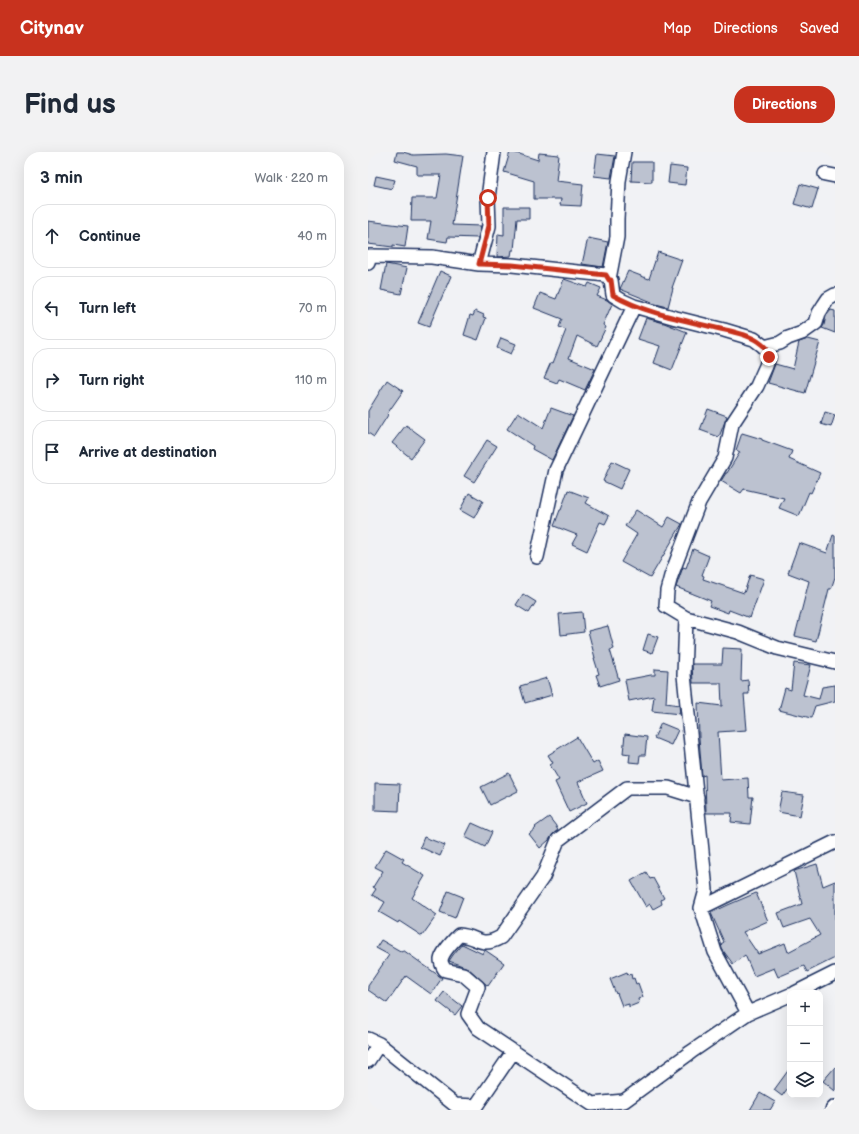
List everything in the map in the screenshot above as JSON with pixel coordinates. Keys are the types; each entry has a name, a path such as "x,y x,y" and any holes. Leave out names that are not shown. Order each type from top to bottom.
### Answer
{"street":[{"path":"479,264 489,226 488,198 494,152"},
{"path":"609,280 617,237 619,181 624,152"},
{"path":"369,258 432,257 479,264 512,265 606,275 609,280 611,280 613,295 623,301 634,306 754,339 764,347 768,351 769,357 766,366 757,386 732,424 725,458 699,502 671,576 667,591 666,606 686,618 738,632 777,648 835,662"},
{"path":"764,347 780,343 788,338 802,333 816,323 819,313 828,299 835,296"},
{"path":"537,557 556,470 634,306"},
{"path":"686,618 684,675 706,890 701,908 715,952 748,1013"},
{"path":"697,797 668,788 627,788 558,840 543,877 501,937 494,941 484,943 465,935 459,935 451,943 441,959 441,964 445,970 463,974 478,987 468,1014 478,1028 592,1104 624,1101 748,1013 787,996"},
{"path":"701,908 835,842"},
{"path":"801,990 835,973"},
{"path":"368,1061 374,1042 455,1105 476,1106 513,1052"},
{"path":"832,1110 835,1107"}],"building":[{"path":"397,152 413,155 446,154 463,156 452,225 481,226 478,238 448,237 447,242 428,239 431,221 411,221 412,198 437,198 441,175 417,175 417,166 395,160"},
{"path":"510,152 538,160 539,153 559,155 556,181 583,184 581,206 560,205 561,199 534,199 534,181 504,172"},
{"path":"597,154 615,156 611,178 594,176"},
{"path":"632,162 652,162 652,182 631,181"},
{"path":"670,166 687,168 685,185 668,183"},
{"path":"376,176 395,180 392,189 374,185"},
{"path":"800,184 818,189 812,209 794,204"},
{"path":"504,207 529,207 529,219 517,219 514,250 512,250 511,256 497,257 498,234 504,235"},
{"path":"368,221 408,226 405,247 368,244"},
{"path":"588,238 608,242 603,267 582,264"},
{"path":"658,252 682,260 672,288 668,307 651,303 652,302 620,289 628,271 649,279"},
{"path":"386,264 407,268 401,294 381,290"},
{"path":"440,271 451,276 429,327 418,323"},
{"path":"564,279 587,287 589,283 601,288 597,296 612,304 603,325 606,327 597,346 577,336 569,358 595,369 585,390 559,379 557,383 544,378 551,362 553,363 566,330 559,327 562,319 534,308 540,293 556,299"},
{"path":"831,310 835,311 835,333 822,328 826,316"},
{"path":"475,311 484,315 483,317 486,318 478,340 464,335 470,315 473,316"},
{"path":"646,318 687,332 672,370 654,363 660,346 638,339"},
{"path":"501,338 516,344 511,354 497,348"},
{"path":"808,339 820,342 805,393 768,383 775,364 793,369 799,342"},
{"path":"387,380 403,391 387,414 388,415 374,437 368,433 368,411"},
{"path":"551,408 573,416 552,460 532,449 533,446 507,429 518,412 543,428"},
{"path":"708,409 727,416 719,437 700,430"},
{"path":"825,412 835,415 831,427 821,424"},
{"path":"406,425 425,439 411,458 392,443"},
{"path":"742,433 792,451 789,459 820,473 811,493 809,492 799,516 779,508 784,498 744,489 741,493 721,481 740,452 736,450"},
{"path":"487,440 497,446 474,482 464,476"},
{"path":"612,461 629,469 620,489 603,481"},
{"path":"568,490 589,498 586,503 609,516 605,524 600,522 587,551 572,544 577,535 554,526"},
{"path":"469,493 483,501 474,518 460,510"},
{"path":"636,510 663,527 669,517 682,524 650,578 621,562 637,534 625,526"},
{"path":"833,535 835,536 835,577 831,589 829,589 816,641 795,636 809,581 788,573 799,543 827,553"},
{"path":"693,549 709,556 702,575 704,576 703,579 744,593 750,575 764,579 750,618 729,610 728,613 709,606 711,601 676,587 683,567 686,568"},
{"path":"523,594 536,602 529,613 516,605"},
{"path":"582,612 584,632 561,635 559,614"},
{"path":"608,626 614,649 610,650 619,680 600,686 596,675 599,674 588,631"},
{"path":"648,634 658,637 652,653 643,650"},
{"path":"723,648 742,649 741,681 748,680 749,694 744,694 747,730 718,732 721,780 748,778 749,797 753,797 750,824 731,822 732,813 706,813 705,775 702,776 698,703 722,706 721,683 693,683 692,664 722,664"},
{"path":"794,663 811,665 803,695 819,699 822,687 835,685 835,701 815,706 811,718 779,710 785,688 791,690"},
{"path":"655,669 668,670 666,703 679,705 680,714 652,711 654,696 629,701 625,680 655,675"},
{"path":"547,678 552,695 525,703 520,686"},
{"path":"661,723 678,730 671,745 654,738"},
{"path":"625,734 647,737 645,755 640,755 639,763 629,762 630,754 623,753"},
{"path":"577,737 593,764 598,761 603,771 578,782 587,803 569,812 555,782 559,780 550,765 553,763 548,755"},
{"path":"509,773 518,791 490,805 481,787"},
{"path":"375,783 400,784 399,811 375,810"},
{"path":"782,792 804,795 800,816 778,812"},
{"path":"549,817 558,830 540,848 529,834 536,828 535,827"},
{"path":"472,823 492,832 485,847 465,837"},
{"path":"424,837 445,845 440,856 420,847"},
{"path":"386,849 404,859 402,862 425,876 412,898 437,915 422,936 399,921 398,923 379,912 385,902 372,895 376,889 373,887 383,871 375,867"},
{"path":"817,864 823,886 835,881 835,958 807,972 804,966 778,977 774,968 754,976 745,955 733,964 722,949 721,944 724,942 711,913 756,893 768,921 743,932 758,954 785,943 788,952 820,935 810,919 784,928 778,913 802,904 794,871"},
{"path":"646,872 650,879 653,878 664,898 661,900 662,904 653,909 650,904 646,907 631,881"},
{"path":"448,891 463,897 455,918 440,912"},
{"path":"381,940 402,952 403,950 442,978 431,994 406,976 387,1003 368,990 368,986 389,955 376,948"},
{"path":"462,944 483,954 485,950 504,963 488,986 468,968 449,961"},
{"path":"627,972 628,975 631,974 632,979 634,978 636,984 638,983 643,997 638,999 639,1003 629,1007 629,1004 622,1006 610,979"},
{"path":"444,992 462,1006 455,1015 437,1001"},
{"path":"835,1067 835,1091 823,1081"},
{"path":"787,1072 787,1089 782,1096 774,1090"},
{"path":"760,1093 775,1102 770,1110 750,1110"}],"route":[{"path":"488,198 489,226 479,264 512,265 606,275 609,280 611,280 613,295 623,301 634,306 754,339 768,351 769,357"}]}
